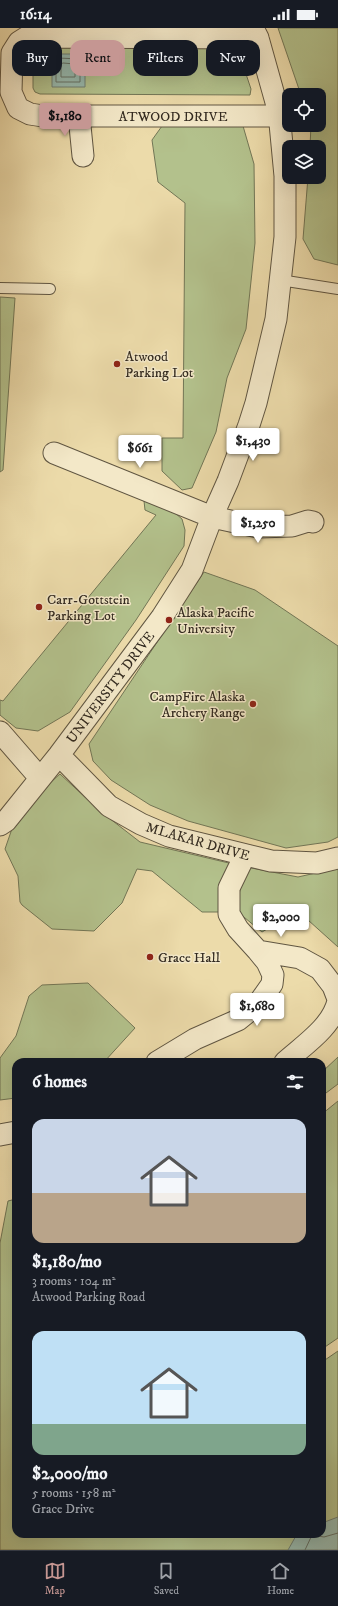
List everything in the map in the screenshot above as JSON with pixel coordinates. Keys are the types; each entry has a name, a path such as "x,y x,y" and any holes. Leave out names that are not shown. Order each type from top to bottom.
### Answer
{"street":[{"name":"ATWOOD DRIVE","path":"255,33 27,37 19,42 12,53 11,92 18,108 30,114 36,115 279,116"},
{"name":"UNIVERSITY DRIVE","path":"0,825 6,820 59,755 162,617 192,570 212,517 228,482 256,403 276,319 285,237 285,176 279,116 255,33"},
{"path":"79,116 83,156"},
{"path":"54,453 212,517 258,527 292,526 308,521 313,522"},
{"path":"0,732 40,778"},
{"name":"MLAKAR DRIVE","path":"59,755 109,806 141,824 169,836 271,862 317,863 338,858"},
{"path":"164,1058 195,1039 238,1020 258,1004 272,984 273,975 267,962 238,929 229,914 230,888 234,876 245,856"},
{"path":"258,951 300,958 320,969 333,986 338,1000 332,1017 289,1058"},
{"path":"0,1135 12,1133"}],"lane":[{"path":"280,280 338,289"},
{"path":"0,288 50,289"}],"green space":[{"path":"278,28 338,28 338,265 314,259 303,239 307,184 326,184 326,140 310,140 311,132 326,132 326,88 299,88"},
{"path":"62,46 70,46 70,76 125,76 125,46 133,46 133,76 198,76 198,47 206,47 206,76 247,76 251,89 250,95 40,94 35,92 33,88 33,76 62,76"},
{"path":"162,126 243,126 254,164 255,243 246,329 227,378 216,432 192,488 182,490 162,471 162,438 183,438 185,203 158,182 152,140"},
{"path":"0,297 15,298 3,470 0,472"},
{"path":"149,500 168,507 182,519 185,530 184,546 136,620 70,712 38,731 16,728 0,715 0,700 3,701 156,515 145,510 144,501"},
{"path":"204,572 255,590 338,646 338,837 328,842 286,848 188,821 150,805 111,780 93,761 89,744"},
{"path":"60,774 100,811 140,842 233,864 219,912 202,912 152,871 137,869 122,903 94,931 52,929 22,905 20,902 18,876 5,849 15,820 42,790"},
{"path":"246,867 298,877 338,868 338,947 298,911 262,932 239,913 237,902"},
{"path":"88,983 135,1028 108,1058 12,1058 12,1098 0,1100 0,1058 16,1036 29,996 42,985"},
{"path":"338,1057 338,1084 326,1093 326,1068"},
{"path":"338,1101 338,1338 326,1346 326,1111"},
{"path":"12,1200 12,1538 326,1538 326,1359 338,1351 338,1550 0,1550 0,1243 8,1201"}],"water":[{"path":"62,54 70,54 70,76 85,76 85,87 52,87 52,76 62,76"},
{"path":"338,1517 338,1550 288,1550 295,1538 326,1538 326,1522"}],"place":[{"name":"Atwood Parking Lot","path":"117,364"},
{"name":"Carr-Gottstein Parking Lot","path":"39,607"},
{"name":"Alaska Pacific University","path":"169,620"},
{"name":"CampFire Alaska Archery Range","path":"253,704"},
{"name":"Grace Hall","path":"150,957"}]}
